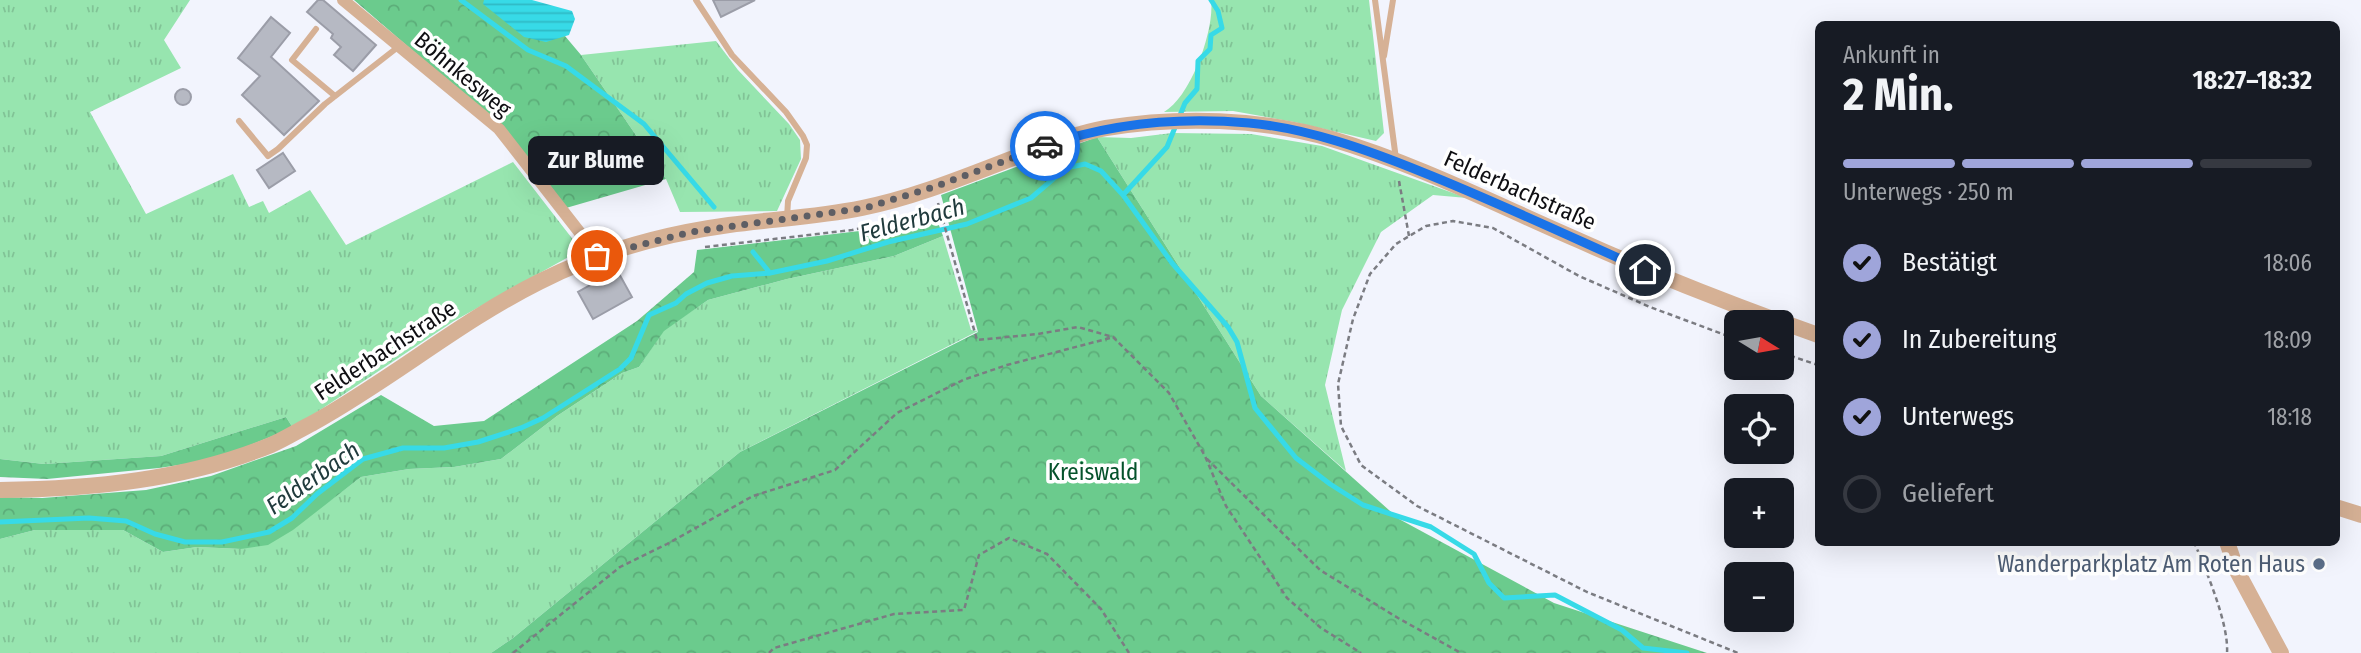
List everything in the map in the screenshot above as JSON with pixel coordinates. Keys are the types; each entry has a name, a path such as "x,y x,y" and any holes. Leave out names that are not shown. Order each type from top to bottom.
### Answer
{"street":[{"name":"Böhnkesweg","path":"343,0 499,129 597,256"},
{"name":"Felderbachstraße","path":"0,490 61,489 168,474 206,466 273,444 338,409 480,315 539,282 597,256 730,225 787,220 865,208 1102,129 1168,121 1250,123 1329,138 1468,190 1692,289 1749,310"},
{"name":"Felderbachstraße","path":"1794,327 1815,334"},
{"path":"2340,508 2361,516"},
{"path":"2228,546 2237,571 2281,653"}],"lane":[{"path":"696,0 732,55 786,112 807,145 806,158 788,201 787,220"},
{"path":"1375,0 1396,161"},
{"path":"1383,65 1393,0"},
{"path":"316,29 292,60 335,96"},
{"path":"239,121 268,156 335,96 398,47"}],"path":[{"path":"1396,161 1409,236"},
{"path":"941,215 977,340 1077,327 1113,337 1169,393 1205,456 1226,506 1287,598 1321,628 1361,653"},
{"path":"1724,335 1650,307 1579,276 1493,228 1453,221 1426,226 1396,244 1370,274 1353,319 1338,384 1341,426 1360,465 1417,506 1587,592 1738,653"},
{"path":"513,653 620,567 753,496 835,470 897,413 963,380 1113,337"},
{"path":"1794,358 1815,364"},
{"path":"1205,456 1320,570 1461,653"},
{"path":"769,653 774,648 894,614 964,611 979,555 1009,538 1047,554 1101,608 1129,653"},
{"path":"2196,546 2228,639 2227,653"}],"green space":[{"path":"0,0 190,0 164,40 181,68 90,112 146,214 233,174 249,207 263,201 269,213 310,190 346,245 513,162 581,250 454,321 293,428 286,417 161,456 44,464 0,459"},
{"path":"354,0 524,0 549,17 581,55 666,179 566,208 500,126"},
{"path":"1211,0 1369,0 1384,133 1376,141 1233,111 1164,112 1174,104 1192,78 1209,28"},
{"path":"716,41 800,140 801,159 777,211 680,212 666,179 581,55"},
{"path":"1172,133 1251,134 1322,146 1467,198 1433,195 1381,232 1342,310 1325,385 1346,471 1261,396 1097,137 1131,138"},
{"name":"Kreiswald","path":"1097,137 1261,396 1399,519 1554,603 1707,653 491,653 513,638 740,452 978,332 941,195"},
{"path":"934,212 943,236 894,256 787,279 708,300 664,331 639,367 622,373 557,416 501,459 361,477 293,530 268,545 241,549 197,547 163,552 123,530 35,530 0,539 0,497 42,498 146,490 211,476 296,446 381,395 434,426 484,421 637,321 694,272 697,250 868,230"},
{"path":"943,236 971,330 978,331 740,452 513,638 491,653 0,653 0,539 35,530 123,530 163,552 197,547 241,549 331,500 361,477 501,459 557,416 622,373 639,367 664,330 708,300 787,279 894,256"},
{"path":"286,417 293,428 213,460 47,479 0,477 0,459 44,464 161,456"}],"water":[{"path":"484,0 532,0 572,11 575,19 569,35 546,42 524,37 483,4"}],"building":[{"path":"318,0 323,0 376,45 353,71 334,55 341,47 331,38 333,34 307,12"},
{"path":"713,0 755,0 721,17"},
{"path":"271,17 290,33 271,57 319,101 284,135 242,95 260,76 238,58"},
{"path":"180,89 186,89 191,97 189,103 180,105 175,100 175,94"},
{"path":"283,153 295,171 269,188 257,170"},
{"path":"617,270 632,297 593,319 578,292"}],"waterway":[{"path":"461,0 528,50 566,66 644,124 714,207"},
{"path":"1123,195 1167,147 1185,103 1197,89 1198,61 1210,49 1211,35 1222,28 1218,11 1211,0"},
{"name":"Felderbach","path":"0,522 89,518 126,521 155,534 185,542 222,542 269,532 292,518 317,494 363,459 403,448 444,448 478,442 543,418 620,369 631,358 649,315 676,303 686,294 707,283 732,276 770,273 827,261 888,242 967,224 1031,198 1066,168 1085,164 1101,171 1123,195 1172,263 1228,327 1237,342 1255,408 1296,458 1363,505 1431,527 1474,554 1489,583 1504,598 1555,595 1622,630 1643,648 1687,653"},
{"path":"753,252 770,273"}],"way so far":[{"path":"597,256 640,243 730,225 787,220 865,208 934,187 1045,146"}],"place":[{"name":"Zur Blume","path":"597,256"},
{"name":"Wanderparkplatz Am Roten Haus","path":"2319,564"}],"route":[{"path":"1045,146 1102,129 1168,121 1250,123 1329,138 1468,190 1645,270"}]}
